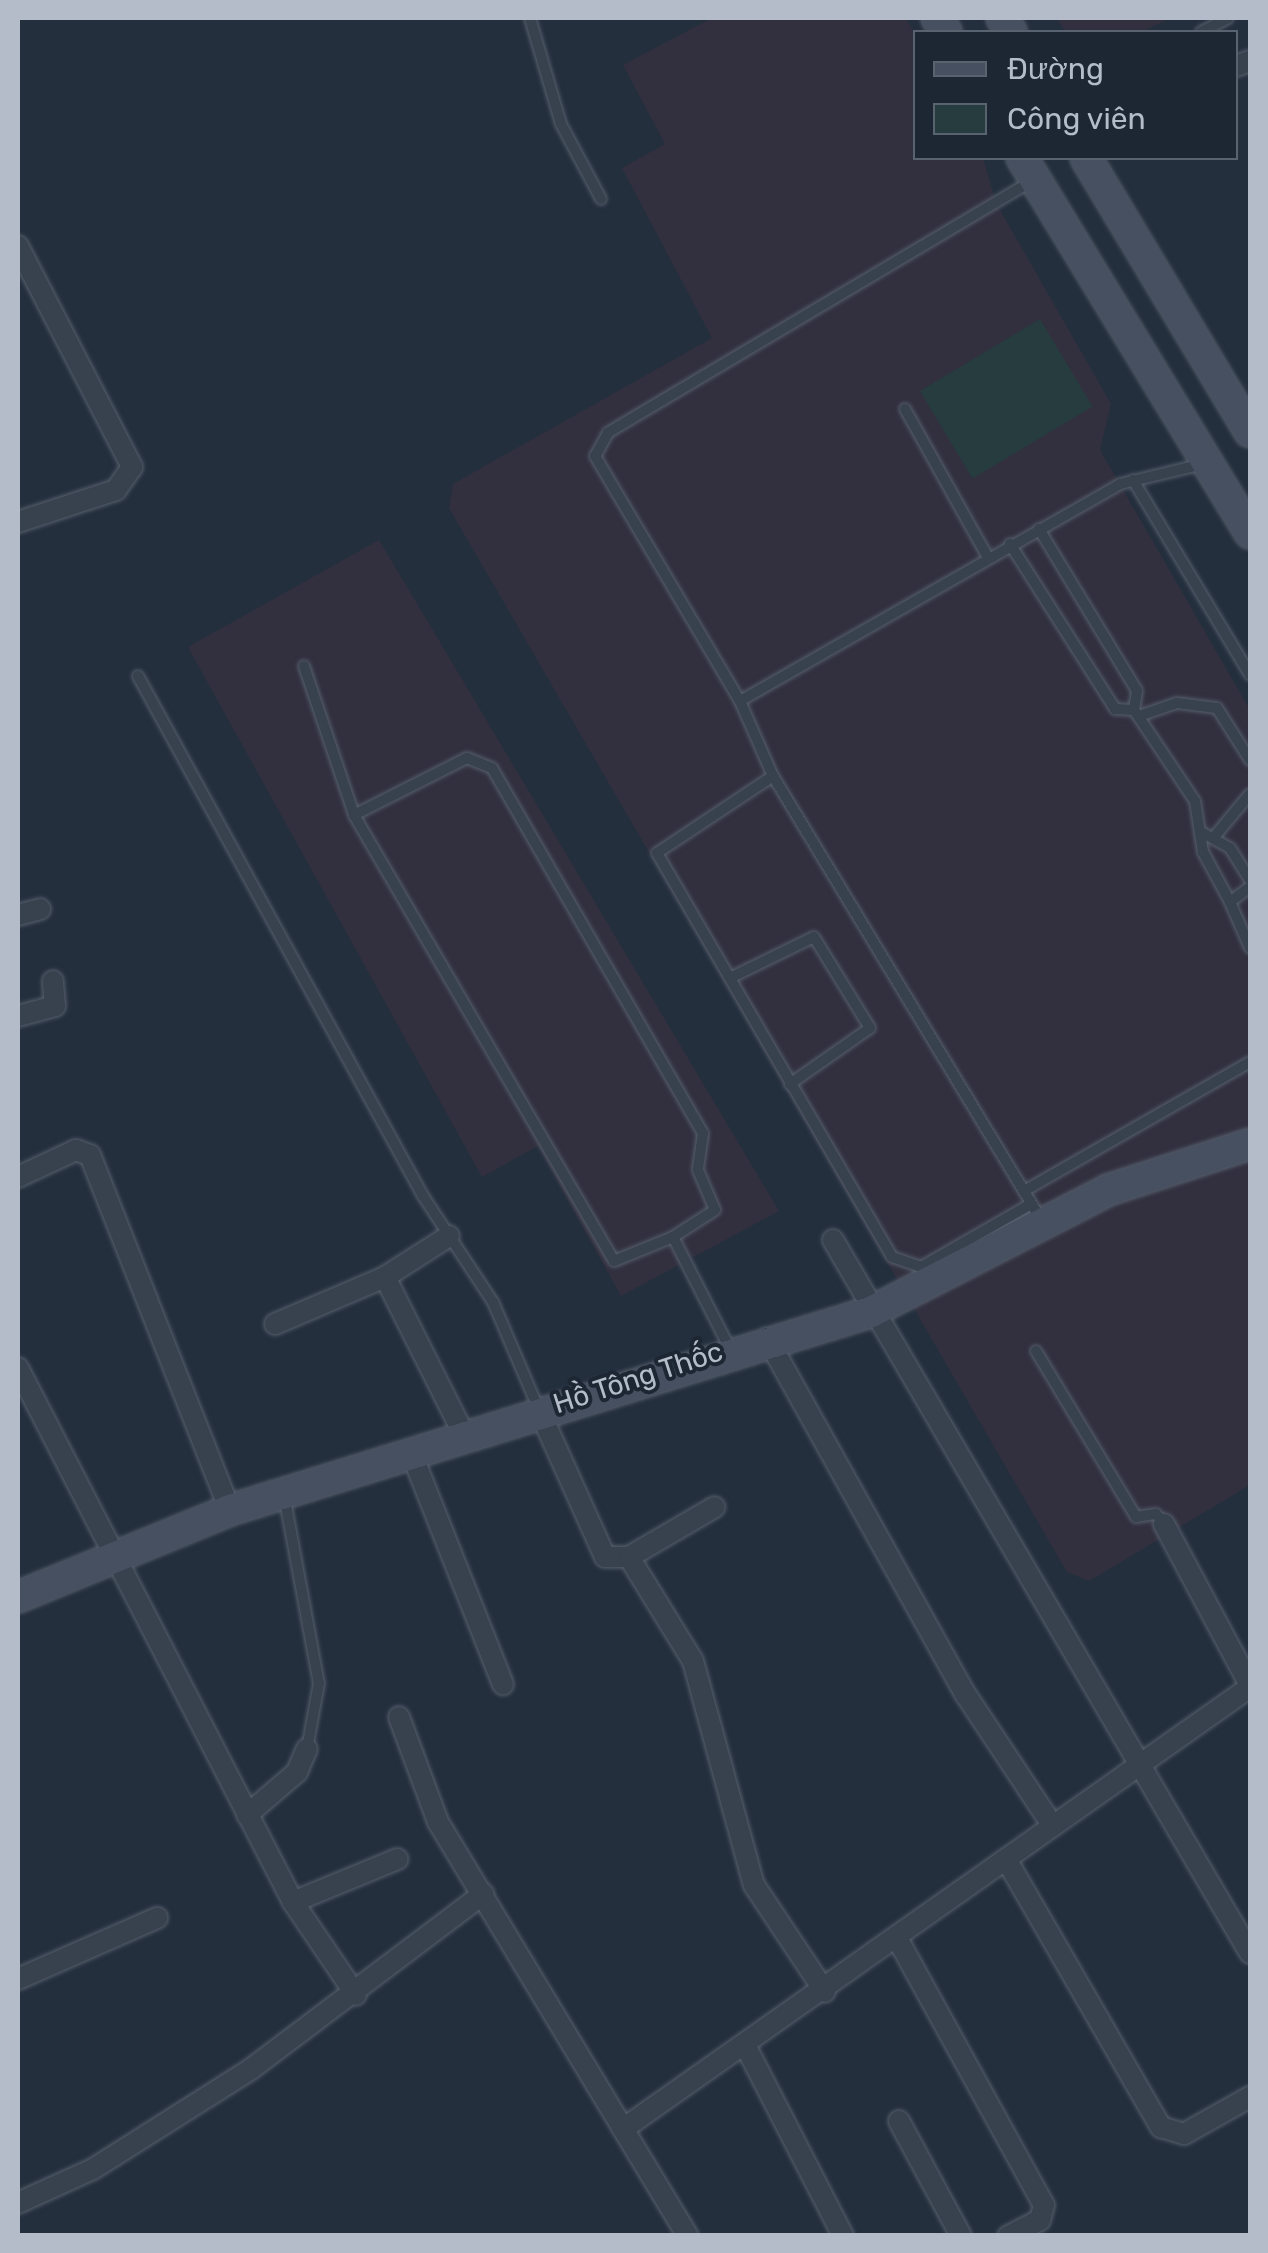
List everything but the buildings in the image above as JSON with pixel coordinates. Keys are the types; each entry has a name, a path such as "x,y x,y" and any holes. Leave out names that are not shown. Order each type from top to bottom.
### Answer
{"street":[{"path":"1087,160 1250,435 1209,463"},
{"path":"1028,168 1250,533"},
{"path":"18,246 132,468 116,490 18,522"},
{"path":"18,914 40,909"},
{"path":"18,1016 55,1006 53,981"},
{"name":"Hồ Tông Thốc","path":"18,1597 106,1554 230,1510 730,1349 871,1312 1037,1213 1250,1144"},
{"path":"18,1177 76,1150 90,1156 230,1510"},
{"path":"276,1324 385,1277 448,1236"},
{"path":"833,1240 871,1312 1250,1953"},
{"path":"385,1277 464,1435"},
{"path":"767,1338 918,1612 1052,1825"},
{"path":"18,1368 106,1554 293,1902 356,1996"},
{"path":"539,1410 605,1557 629,1557 714,1507"},
{"path":"411,1452 503,1684"},
{"path":"623,2129 825,1992 1250,1686 1164,1524"},
{"path":"629,1557 702,1681 754,1886 825,1992"},
{"path":"399,1717 429,1806 688,2236"},
{"path":"247,1815 297,1772 307,1750"},
{"path":"1006,1859 1161,2127 1184,2134 1250,2096"},
{"path":"293,1902 398,1860"},
{"path":"18,2203 94,2169 356,1996 483,1894"},
{"path":"18,1979 156,1918"},
{"path":"897,1938 1044,2205 1040,2220 1008,2236"},
{"path":"745,2045 842,2236"},
{"path":"898,2121 961,2236"}],"lane":[{"path":"530,18 561,124 601,199"},
{"path":"1205,30 1228,18"},
{"path":"774,776 657,849 790,1084 902,1266 928,1264 1037,1213 774,776 740,701 598,466 599,442 1028,168"},
{"path":"905,409 987,556"},
{"path":"740,701 987,556 1133,480 1209,463"},
{"path":"1133,480 1250,674"},
{"path":"1038,529 1138,694 1137,713 1195,801 1201,832 1250,948"},
{"path":"1010,544 1116,709 1137,713 1200,702 1223,715 1245,740 1250,760"},
{"path":"304,666 354,815 614,1261 672,1238 716,1210 698,1170 703,1133 492,768 462,760 354,815"},
{"path":"138,676 448,1236 493,1302 539,1410"},
{"path":"1214,837 1250,794"},
{"path":"1201,832 1214,837 1250,884 1230,902"},
{"path":"732,977 814,937 870,1028 790,1084"},
{"path":"1024,1192 1250,1062"},
{"path":"672,1238 730,1349"},
{"path":"1036,1350 1136,1517 1156,1514 1164,1524"},
{"path":"284,1494 319,1683 307,1750"}],"shaded area":[{"path":"712,18 906,18 913,31 913,160 984,160 996,203 1111,404 1100,450 1250,710 1250,1485 1089,1581 1067,1572 449,508 453,484 712,338 622,168 665,144 623,65"},
{"path":"1056,18 1171,18 1145,30 1065,30"},
{"path":"379,540 779,1211 621,1296 538,1146 482,1177 188,647"}],"green space":[{"path":"1040,319 1093,406 973,479 920,391"}]}
